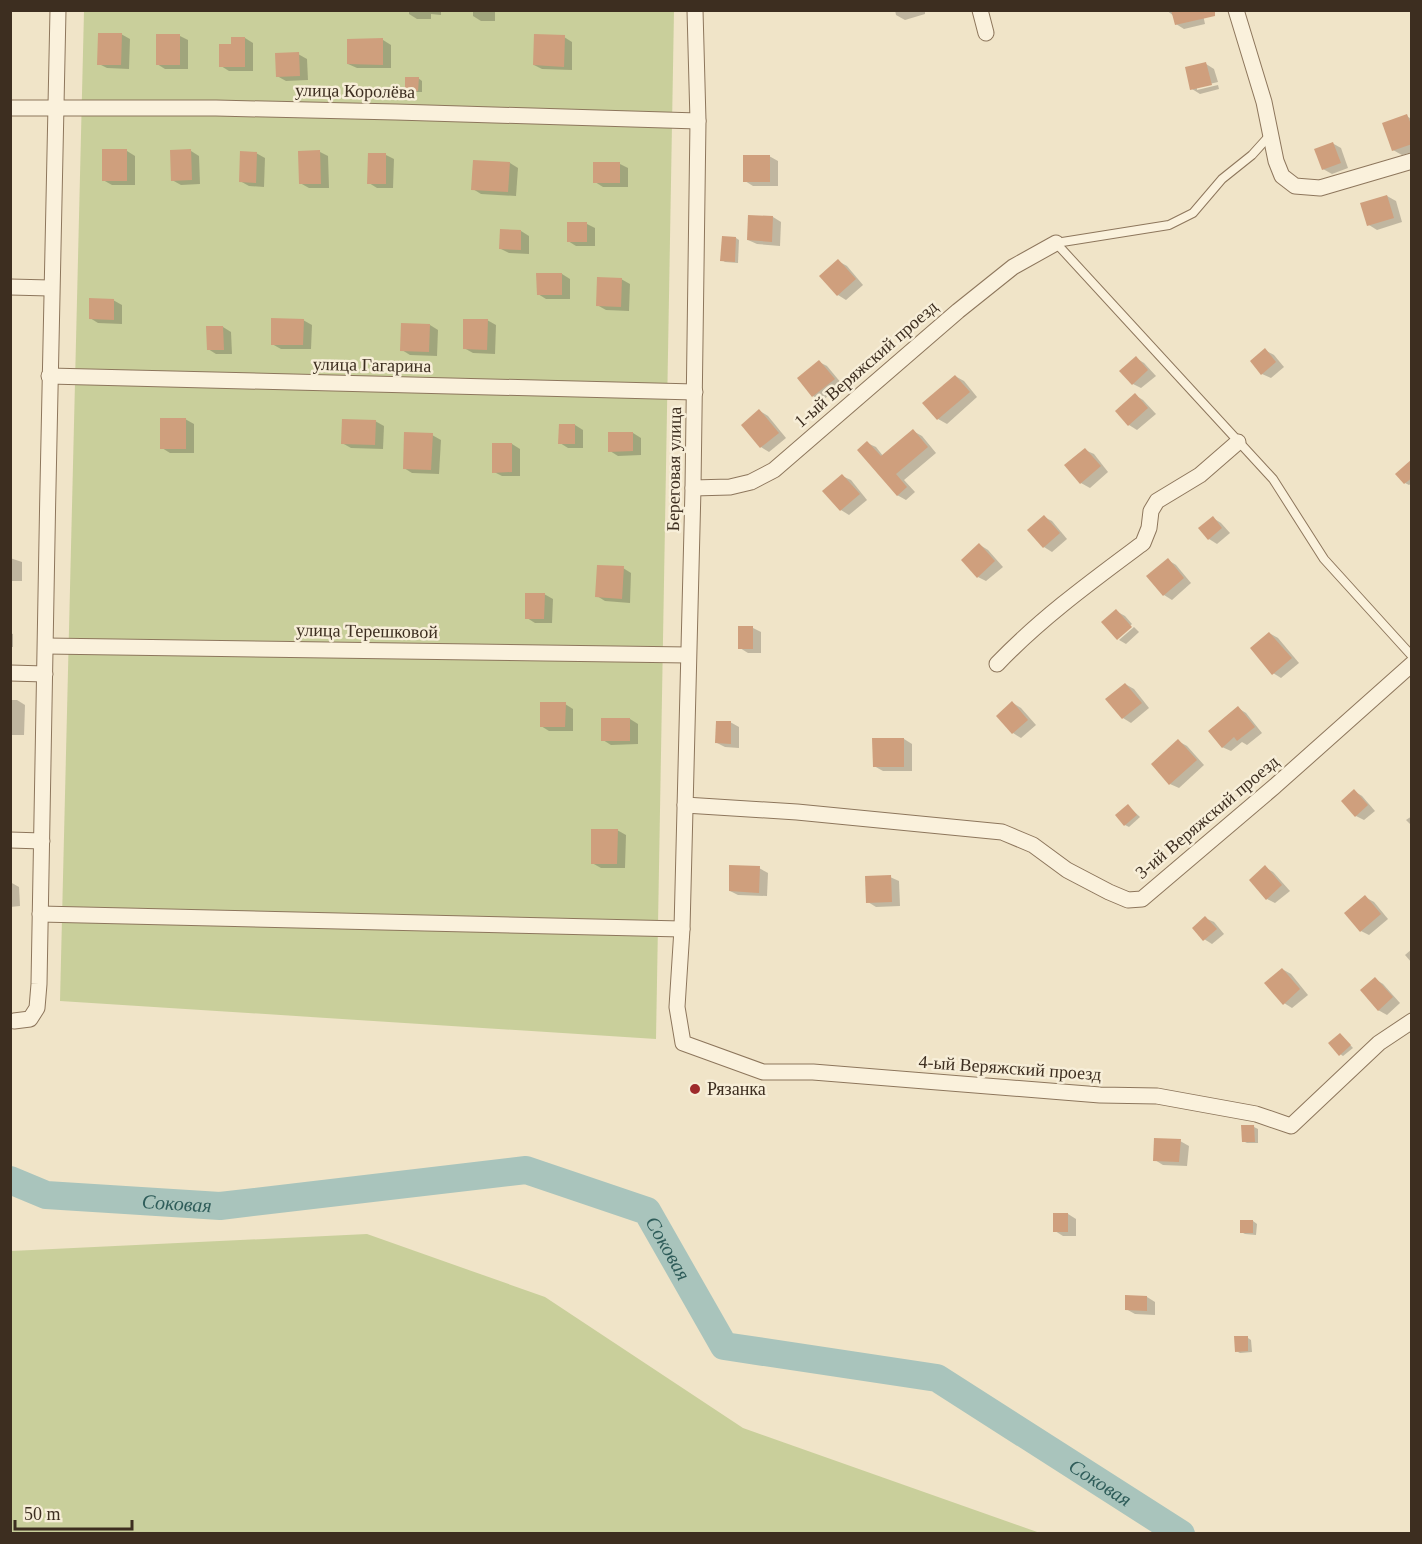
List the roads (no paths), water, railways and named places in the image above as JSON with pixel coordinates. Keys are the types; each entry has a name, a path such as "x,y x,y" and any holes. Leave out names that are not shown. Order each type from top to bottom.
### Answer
{"street":[{"path":"14,1021 30,1019 38,1008 46,646 50,288 58,10"},
{"name":"Береговая улица","path":"682,929 695,392 698,121 695,10"},
{"path":"980,10 986,33"},
{"path":"1236,10 1264,102 1276,161 1282,176 1295,186 1320,188 1412,161"},
{"name":"улица Королёва","path":"10,108 396,111 698,121"},
{"name":"1-ый Веряжский проезд","path":"693,488 730,487 751,482 774,470 958,311 1013,267 1056,243"},
{"path":"10,287 50,288"},
{"name":"улица Гагарина","path":"49,376 695,392"},
{"path":"997,664 1018,642 1065,602 1143,543 1149,528 1151,512 1157,501 1200,475 1238,442"},
{"name":"улица Терешковой","path":"46,646 688,656"},
{"name":"3-ий Веряжский проезд","path":"685,806 797,812 1002,832 1033,845 1067,870 1109,892 1128,900 1142,898 1275,786 1412,664"},
{"path":"10,673 45,674"},
{"path":"10,840 42,841"},
{"path":"40,914 682,929"},
{"name":"4-ый Веряжский проезд","path":"682,929 677,1007 683,1043 763,1072 813,1072 1100,1095 1156,1096 1256,1114 1290,1125 1379,1043 1412,1021"}],"lane":[{"path":"1056,243 1169,225 1193,213 1222,179 1252,155 1270,134"},
{"path":"1056,243 1273,479 1324,559 1412,656"}],"waterway":[{"name":"Соковая","path":"10,1180 46,1195 220,1206 526,1170 647,1211 724,1346 937,1378 1181,1534"}],"place":[{"name":"Рязанка","path":"695,1089"}]}
